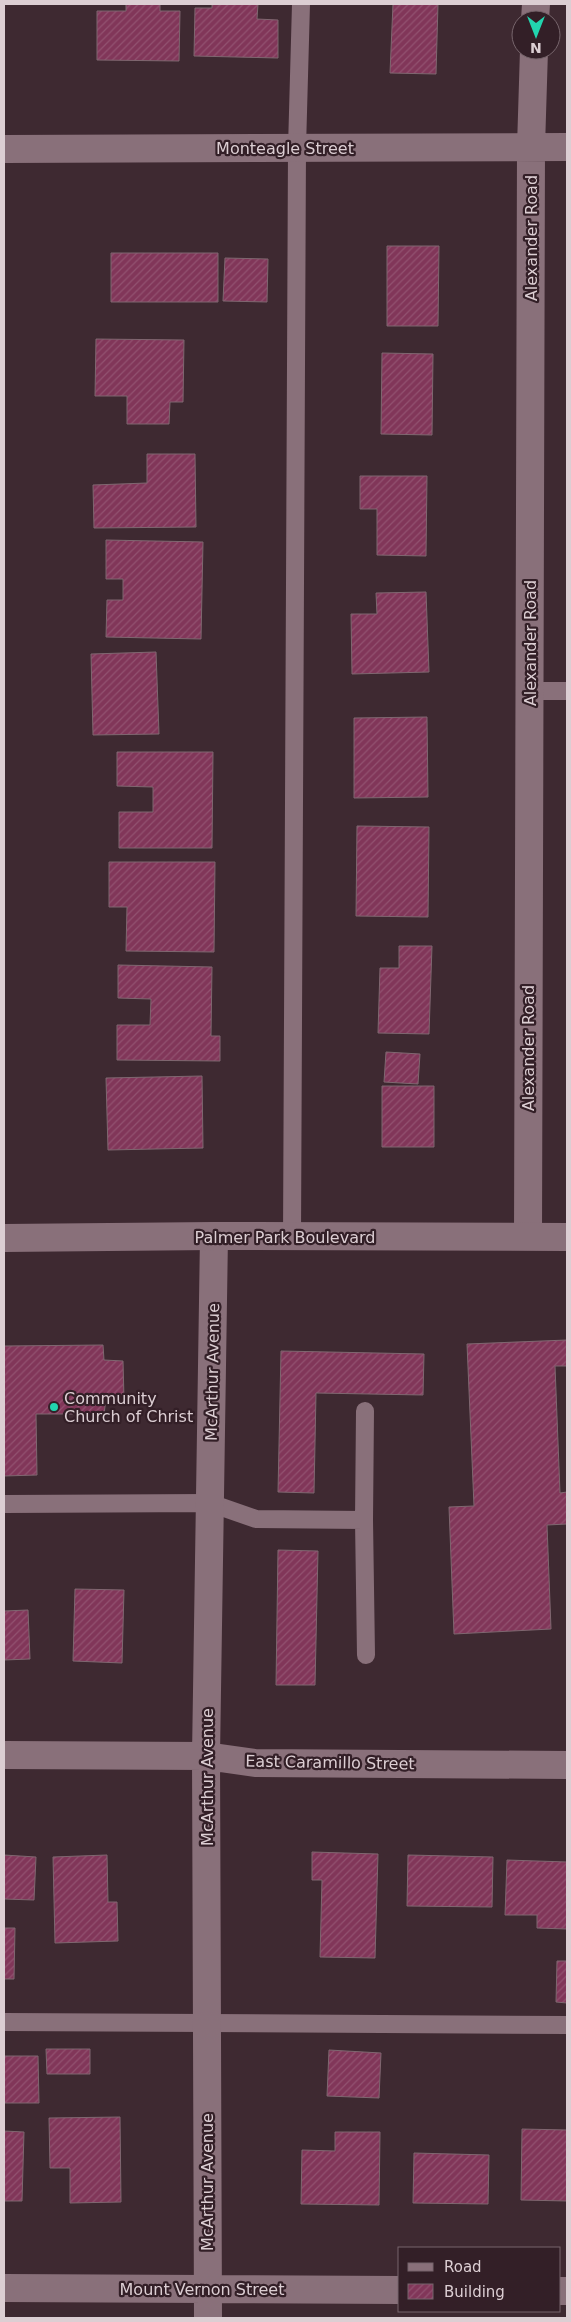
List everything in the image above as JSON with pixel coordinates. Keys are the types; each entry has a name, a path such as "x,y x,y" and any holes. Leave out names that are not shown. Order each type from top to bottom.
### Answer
{"street":[{"name":"Alexander Road","path":"528,1236 531,146 534,60"},
{"name":"Monteagle Street","path":"4,149 567,146"},
{"name":"McArthur Avenue","path":"208,2318 206,1756 214,1236"},
{"name":"Palmer Park Boulevard","path":"4,1238 567,1236"},
{"name":"East Caramillo Street","path":"4,1755 206,1756 255,1763 567,1765"},
{"name":"Mount Vernon Street","path":"4,2288 398,2290"}],"lane":[{"path":"292,1238 297,148 301,4"},
{"path":"529,691 567,691"},
{"path":"365,1411 366,1655"},
{"path":"4,1504 210,1503 256,1519 364,1520"},
{"path":"4,2022 567,2025"}],"building":[{"path":"126,4 160,4 160,11 180,11 179,61 97,60 97,11 126,11"},
{"path":"212,4 258,4 257,19 278,20 278,58 194,56 195,8 212,8"},
{"path":"393,4 438,4 436,74 390,73"},
{"path":"387,246 439,246 438,326 387,326"},
{"path":"111,253 218,253 218,302 111,302"},
{"path":"225,258 268,259 267,302 223,301"},
{"path":"96,339 184,340 183,402 170,402 169,424 127,424 127,396 95,396"},
{"path":"382,353 433,354 432,435 381,434"},
{"path":"147,454 195,454 196,527 94,528 93,485 147,483"},
{"path":"360,476 427,476 426,556 377,555 377,509 360,509"},
{"path":"106,540 203,542 201,639 106,637 107,600 123,600 123,579 106,579"},
{"path":"426,592 429,672 352,674 351,614 377,614 376,593"},
{"path":"156,652 159,734 93,735 91,654"},
{"path":"427,717 428,797 354,798 354,718"},
{"path":"117,752 213,752 212,848 119,848 119,812 153,812 153,787 117,786"},
{"path":"357,826 429,827 428,917 356,916"},
{"path":"109,862 215,862 214,952 126,951 127,907 109,907"},
{"path":"399,946 432,946 429,1034 378,1033 380,968 399,968"},
{"path":"118,965 212,967 211,1036 220,1036 220,1061 117,1060 117,1025 150,1025 151,999 118,998"},
{"path":"386,1052 420,1054 418,1084 384,1082"},
{"path":"202,1076 203,1148 108,1150 106,1078"},
{"path":"382,1086 434,1086 434,1147 382,1147"},
{"path":"567,1340 567,1366 555,1366 560,1493 567,1492 567,1524 547,1525 551,1629 454,1634 449,1507 474,1506 467,1344"},
{"name":"Community Church of Christ","path":"103,1345 104,1360 123,1361 124,1399 106,1399 104,1414 36,1414 37,1475 4,1476 4,1346"},
{"path":"281,1351 424,1354 423,1395 316,1393 314,1493 278,1492"},
{"path":"278,1550 318,1551 315,1685 276,1685"},
{"path":"75,1589 124,1590 122,1663 73,1661"},
{"path":"28,1610 30,1659 4,1660 4,1611"},
{"path":"312,1852 378,1854 375,1958 320,1957 322,1880 312,1880"},
{"path":"4,1855 36,1857 34,1900 4,1899"},
{"path":"107,1855 108,1902 117,1902 118,1941 55,1943 53,1857"},
{"path":"408,1855 493,1857 492,1907 407,1906"},
{"path":"507,1860 567,1862 567,1929 537,1928 537,1915 505,1915"},
{"path":"4,1928 15,1928 14,1979 4,1979"},
{"path":"557,1961 567,1961 567,2003 556,2002"},
{"path":"46,2049 90,2049 90,2074 47,2074"},
{"path":"329,2050 381,2053 379,2098 327,2096"},
{"path":"4,2056 38,2056 39,2103 4,2103"},
{"path":"120,2117 121,2202 70,2203 70,2168 50,2168 49,2118"},
{"path":"522,2129 567,2130 567,2201 521,2200"},
{"path":"4,2131 24,2132 22,2201 4,2201"},
{"path":"335,2132 380,2132 379,2205 301,2204 302,2150 335,2151"},
{"path":"414,2153 489,2155 488,2204 413,2203"}],"place":[{"name":"Community Church of Christ","path":"54,1407"}]}
